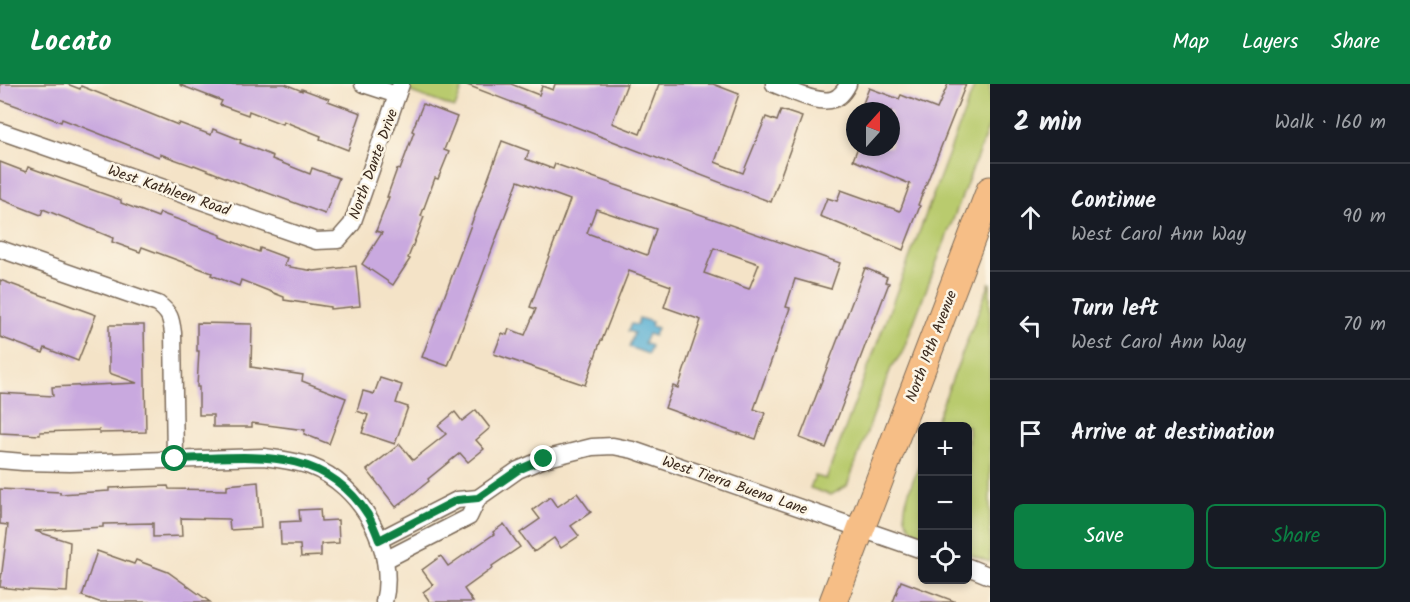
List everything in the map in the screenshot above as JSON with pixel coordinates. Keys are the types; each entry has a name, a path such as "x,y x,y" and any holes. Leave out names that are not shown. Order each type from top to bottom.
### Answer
{"main road":[{"name":"North 19th Avenue","path":"833,602 990,190"}],"street":[{"path":"363,84 399,90"},
{"path":"774,84 814,99 828,101 843,91"},
{"name":"North Dante Drive","path":"338,240 352,224 399,90"},
{"name":"West Kathleen Road","path":"0,131 316,241 338,240"},
{"path":"0,249 158,304 166,310 171,319 173,333 175,459"},
{"name":"West Tierra Buena Lane","path":"478,498 518,470 544,459 592,447 613,446 633,450 918,549"},
{"path":"0,460 70,463 264,457 287,459 311,466 329,476 353,495 368,516 385,560 387,580 384,602"},
{"path":"379,540 457,500 478,498 470,517 385,560"},
{"path":"972,569 990,576"}],"green space":[{"path":"389,84 464,84 455,108"},
{"path":"975,84 990,84 990,123 902,353 891,368 847,486 831,495 810,488 815,476 826,479"},
{"path":"990,282 990,562 972,555 972,422 936,422"},
{"path":"918,468 918,534 906,519 907,499"}],"water":[{"path":"639,318 652,322 651,326 657,328 654,336 648,334 644,343 651,346 648,354 629,347 634,333 628,331 631,324 637,325"}],"building":[{"path":"0,84 67,84 80,89 81,86 178,125 179,123 211,135 213,129 273,156 272,159 310,174 312,168 339,178 325,214 194,165 160,154 159,157 62,119 61,122 0,100"},
{"path":"180,84 285,84 361,113 348,150 283,121 282,124 249,111 248,115 220,105 222,101"},
{"path":"467,84 511,84 539,95 542,86 553,90 555,84 627,84 612,123 640,134 659,84 713,84 739,94 715,162 743,173 766,117 777,121 781,110 802,117 771,202"},
{"path":"948,84 966,84 918,205 920,206 903,250 820,216 827,198 837,201 841,190 900,211 910,184 853,160 855,156 900,156 900,102 864,102 869,88 899,99 901,95 937,109"},
{"path":"423,104 457,117 444,150 449,152 438,179 435,178 421,216 424,217 408,258 410,259 393,285 362,264 382,233 376,231 397,169 400,170"},
{"path":"502,141 529,151 526,159 553,169 555,164 840,263 831,289 795,279 786,307 790,308 754,409 765,413 756,439 665,408 673,386 678,388 701,320 664,307 671,286 629,271 585,385 494,354 502,333 507,335 509,329 525,335 536,309 530,307 570,200 518,181 448,366 422,357","holes":["596,209 656,229 647,255 587,233","714,248 759,264 749,289 704,273"]},
{"path":"0,162 26,172 28,167 121,200 121,203 158,217 160,213 221,235 221,237 259,252 260,248 287,258 284,266 314,271 356,266 360,306 330,309 330,307 284,300 284,297 241,280 239,286 211,275 212,273 142,247 140,252 112,242 113,238 43,209 41,215 0,199"},
{"path":"865,268 887,277 885,282 889,283 826,448 800,438"},
{"path":"0,280 96,315 78,361 45,348 43,353 0,337"},
{"path":"197,323 252,324 251,367 303,375 302,381 346,398 329,444 304,434 305,430 252,423 252,427 213,427 213,415 199,415"},
{"path":"109,325 144,325 146,432 99,433 99,430 40,432 40,435 0,433 0,393 53,396 52,387 137,383 109,373"},
{"path":"380,378 402,385 396,403 408,407 395,444 362,433 368,415 357,411 363,391 374,394"},
{"path":"476,410 490,428 476,440 484,449 468,462 460,453 396,507 367,470 400,444 413,460 446,434 438,426 455,412 462,421"},
{"path":"258,482 261,528 230,530 229,519 181,518 182,536 153,537 153,523 103,524 103,527 35,531 70,542 67,592 0,587 8,525 0,524 0,489 60,492 60,494 109,491 109,488 168,486 169,489 227,490 227,485"},
{"path":"577,493 591,512 571,526 579,536 561,548 554,538 534,552 520,533 540,519 533,510 550,497 557,507"},
{"path":"320,509 321,521 338,520 339,543 321,544 321,556 301,557 300,545 281,545 280,522 300,521 299,510"},
{"path":"504,524 520,547 464,589 473,602 430,602 423,592 433,585 422,570 441,556 448,566 494,534 493,532"},
{"path":"97,551 134,564 136,560 168,572 210,602 99,602 82,596"},
{"path":"901,581 954,601 893,602"}],"route":[{"path":"175,459 264,457 287,459 311,466 329,476 353,495 368,516 379,540 457,500 478,498 518,470 544,459"}]}
